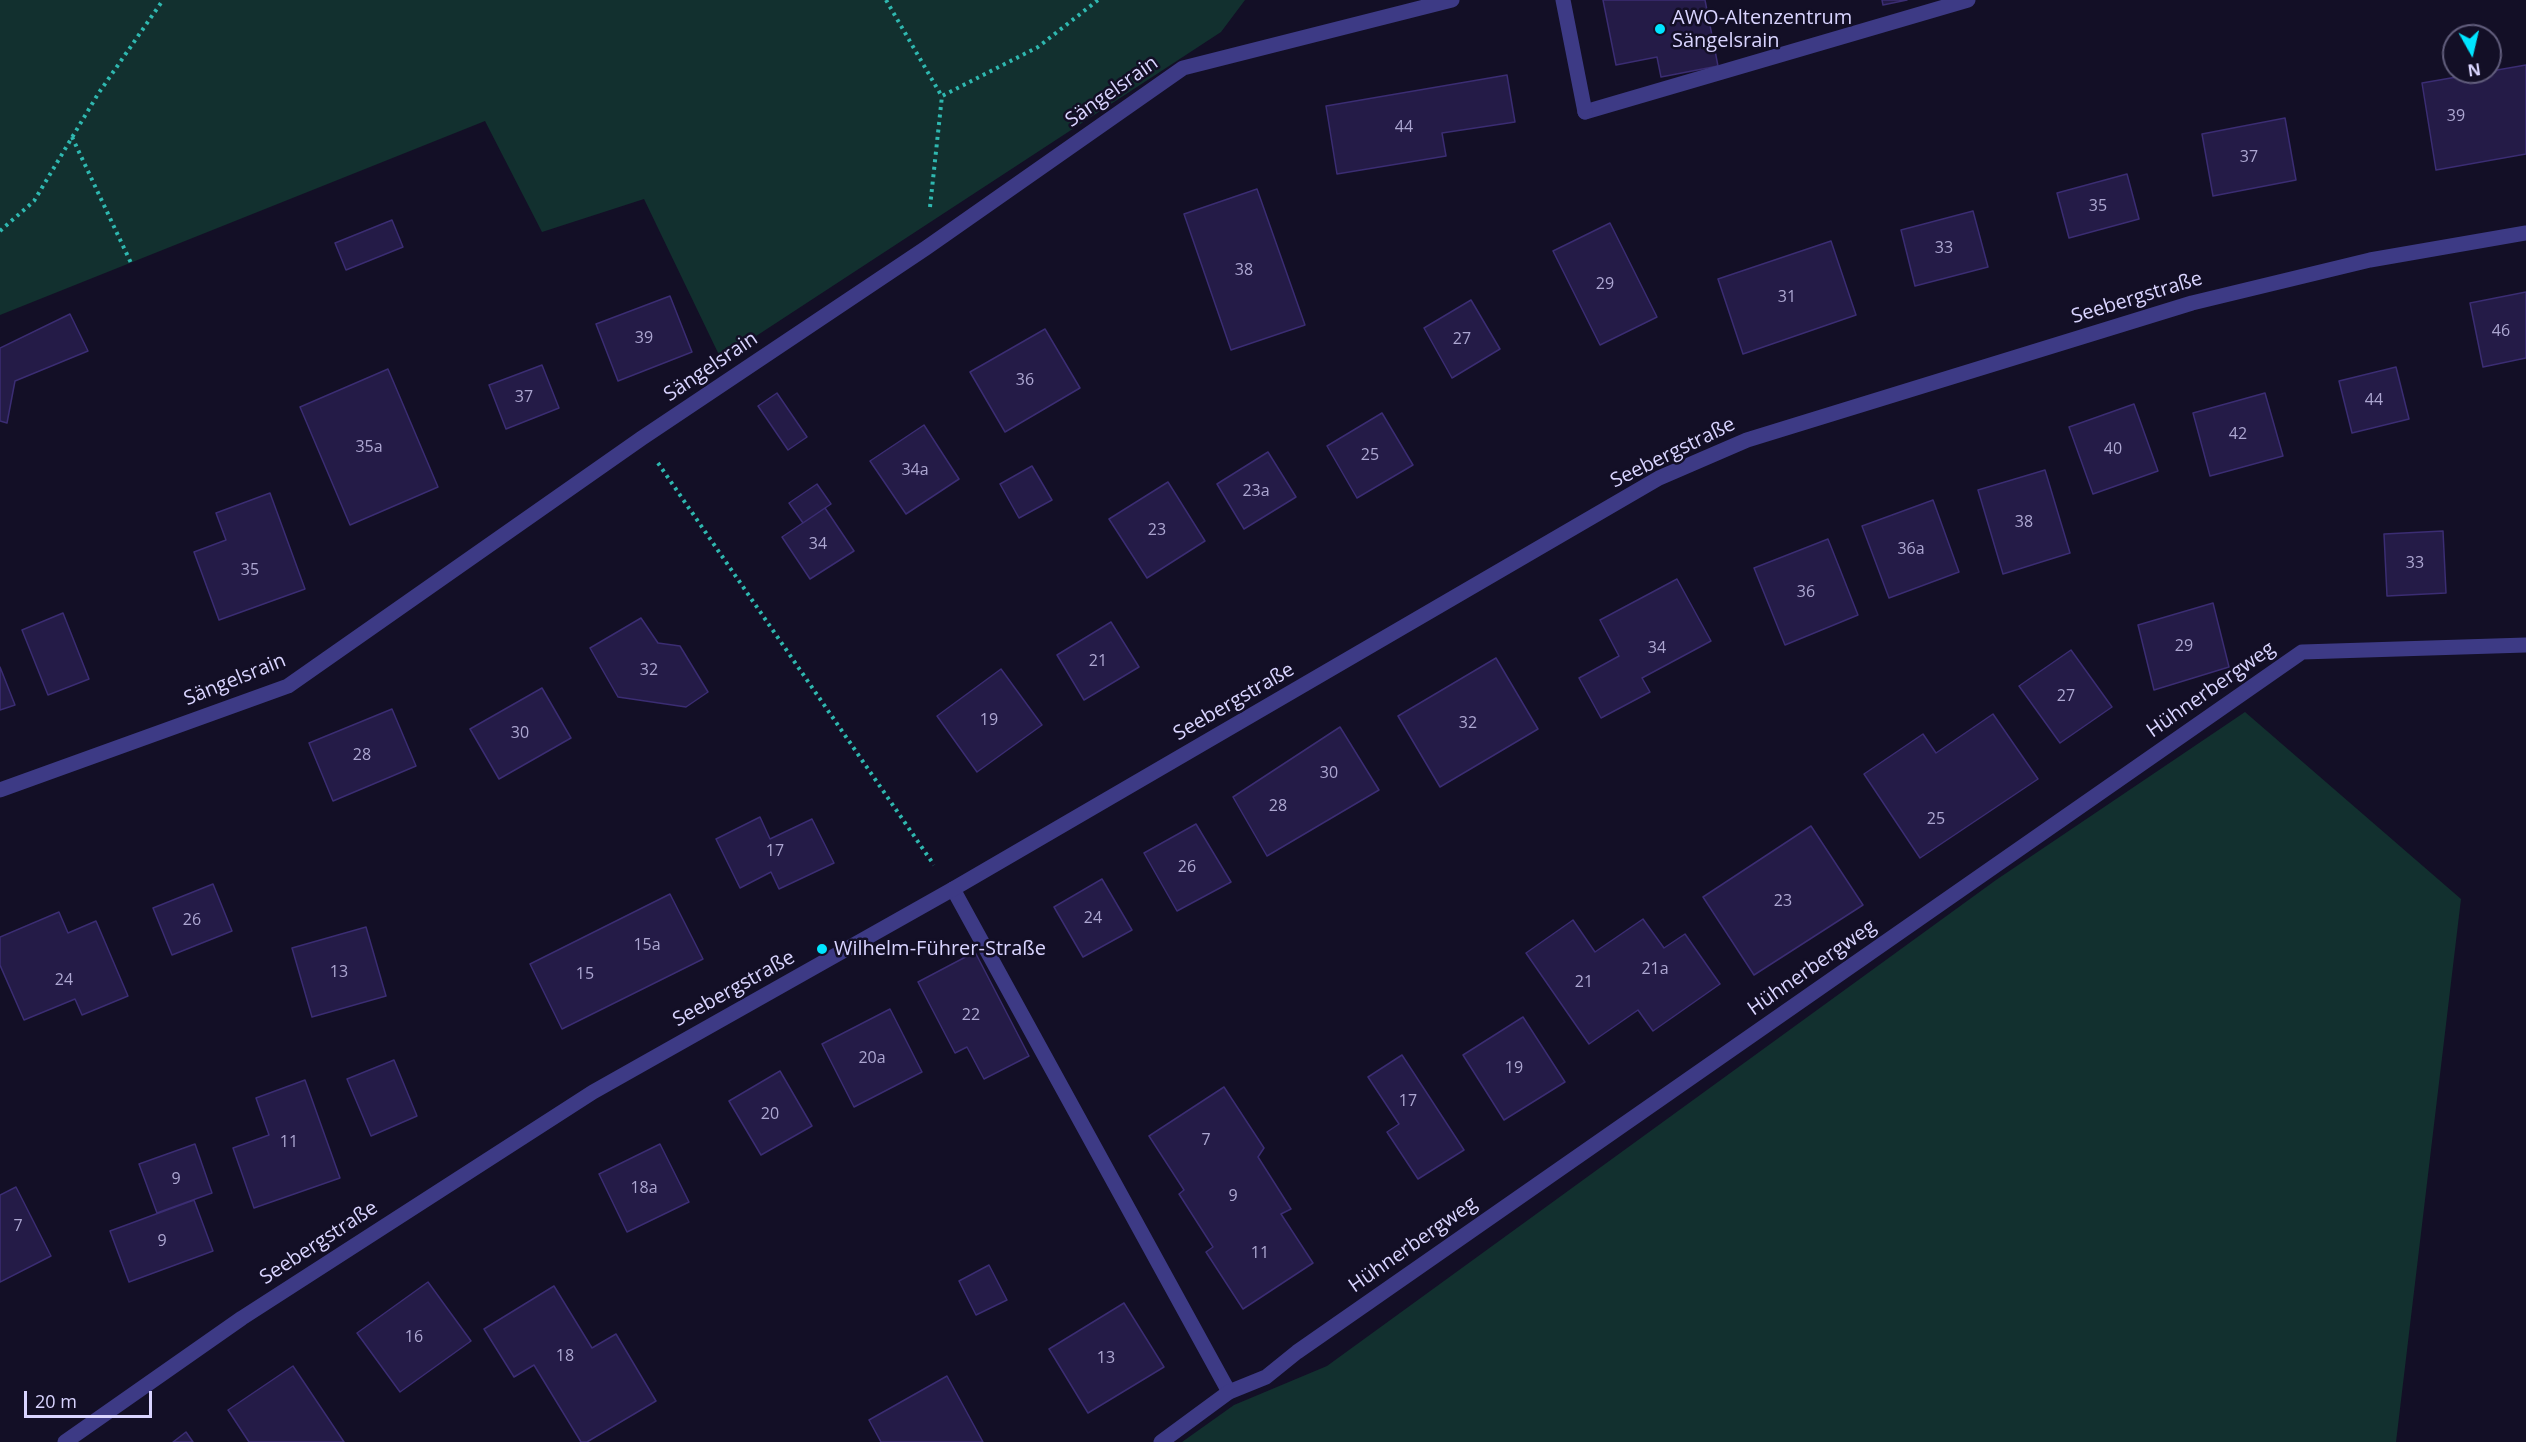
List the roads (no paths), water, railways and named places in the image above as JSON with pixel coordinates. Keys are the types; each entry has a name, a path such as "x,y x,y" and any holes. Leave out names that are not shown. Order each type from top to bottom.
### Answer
{"street":[{"name":"Sängelsrain","path":"0,790 288,686 642,438 926,248 1183,68 1452,0"},
{"path":"1563,0 1585,112 1968,0"},
{"name":"Seebergstraße","path":"66,1442 242,1318 593,1092 953,890 1659,478 1747,440 2192,303 2370,260 2526,233"},
{"name":"Hühnerbergweg","path":"1161,1442 1229,1392 1266,1377 1297,1352 2302,652 2526,645"},
{"path":"953,890 1229,1392"}],"place":[{"name":"AWO-Altenzentrum Sängelsrain","path":"1660,29"},
{"name":"Wilhelm-Führer-Straße","path":"822,949"}]}
